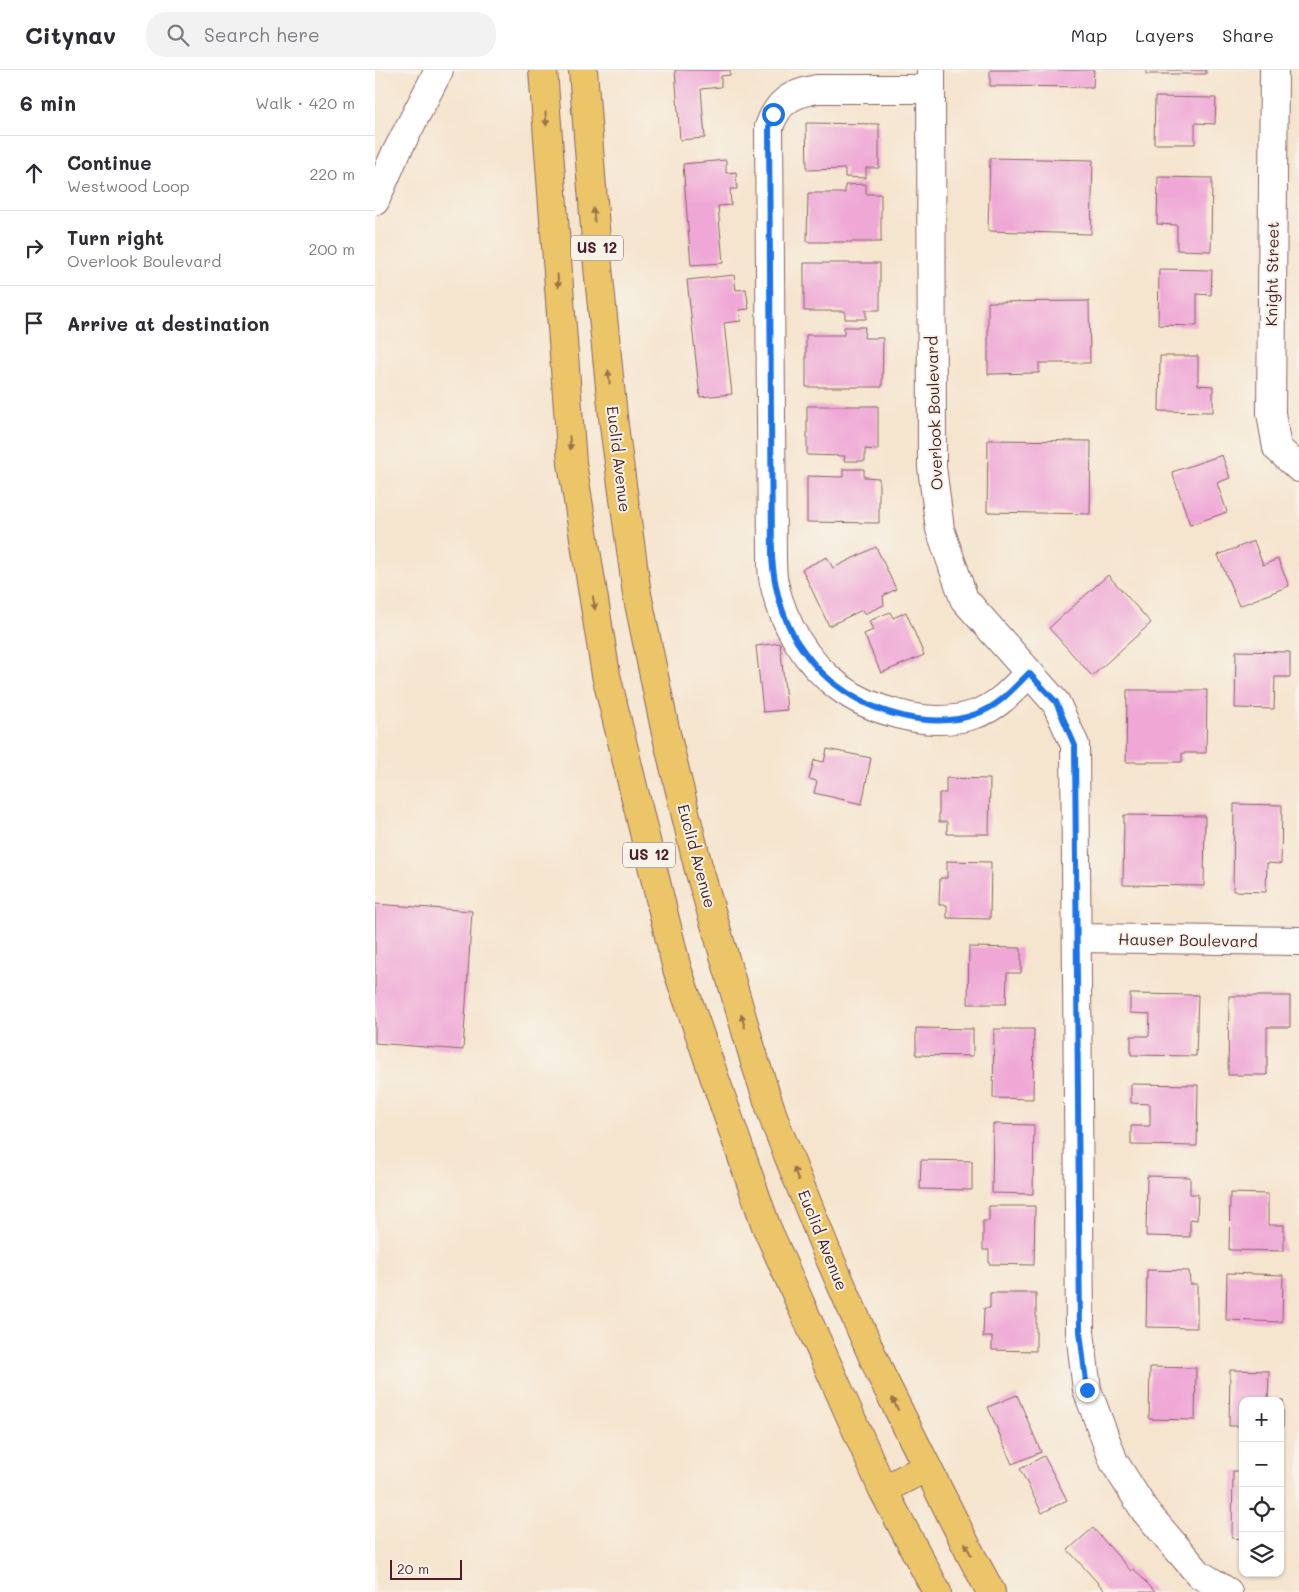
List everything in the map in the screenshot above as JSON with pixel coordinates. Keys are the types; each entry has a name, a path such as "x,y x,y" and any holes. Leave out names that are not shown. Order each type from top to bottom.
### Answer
{"highway":[{"name":"US 12","path":"543,70 572,463 606,675 680,978 766,1226 883,1490 937,1592"},
{"name":"Euclid Avenue","path":"583,70 597,257 614,426 637,594 665,729 698,866 755,1062 776,1125 826,1250 868,1346 991,1592"},
{"path":"883,1490 927,1467"}],"street":[{"path":"375,201 439,70"},
{"name":"Knight Street","path":"1274,70 1271,413 1277,448 1299,468"},
{"path":"931,79 804,91 780,104 773,114 769,127 772,547 774,582 787,619 797,640 809,657 839,687 861,700 887,711 911,718 929,720 945,720 977,714 1005,697 1029,673"},
{"name":"Overlook Boulevard","path":"931,79 932,467 940,529 964,599 1056,702 1075,746 1080,1332 1087,1390 1114,1462 1145,1511 1199,1574 1228,1592"},
{"name":"Hauser Boulevard","path":"1077,938 1299,941"}],"building":[{"path":"675,70 730,70 730,75 721,76 721,87 701,89 705,138 680,140"},
{"path":"990,70 1094,70 1093,87 990,86"},
{"path":"1146,70 1206,70 1206,74 1146,74"},
{"path":"1155,97 1216,98 1215,124 1195,123 1195,144 1154,144"},
{"path":"806,123 879,124 879,168 866,168 866,178 845,177 845,169 807,170"},
{"path":"990,158 1093,160 1091,234 988,231"},
{"path":"726,160 726,173 736,172 737,189 730,189 731,205 718,206 723,263 691,265 683,164"},
{"path":"1158,177 1212,178 1211,251 1177,250 1177,225 1157,224"},
{"path":"866,184 866,194 881,194 881,242 807,242 808,193 845,193 845,185"},
{"path":"804,263 880,263 880,310 866,310 866,319 845,319 845,311 804,311"},
{"path":"1159,269 1212,270 1211,295 1197,294 1197,326 1158,325"},
{"path":"734,275 736,290 746,289 749,309 739,310 741,321 724,323 732,394 700,397 687,280"},
{"path":"1089,301 1090,363 1039,363 1039,373 988,374 988,302"},
{"path":"844,327 865,327 864,338 883,338 882,387 806,387 806,335 844,335"},
{"path":"1160,356 1198,356 1198,385 1213,386 1213,412 1159,411"},
{"path":"807,406 878,406 878,450 865,449 865,461 844,461 845,456 807,455"},
{"path":"988,440 1091,441 1090,514 987,512"},
{"path":"1222,455 1230,478 1217,483 1227,512 1190,525 1172,472"},
{"path":"843,469 864,469 864,477 879,478 879,523 807,522 807,476 843,477"},
{"path":"1254,541 1263,565 1278,559 1289,586 1239,606 1218,555"},
{"path":"876,547 896,589 883,596 884,605 864,614 862,610 829,626 802,569 827,557 833,568"},
{"path":"1108,575 1151,623 1092,676 1049,628"},
{"path":"890,612 893,618 906,612 924,655 881,673 864,634 873,630 869,621"},
{"path":"780,643 787,710 763,712 756,646"},
{"path":"1236,651 1290,652 1290,677 1275,677 1274,709 1235,708"},
{"path":"1127,690 1207,690 1206,753 1182,753 1182,762 1126,762"},
{"path":"827,749 871,758 862,804 814,793 817,781 809,779 814,760 824,762"},
{"path":"946,778 990,779 989,834 947,834 947,822 939,822 939,793 946,793"},
{"path":"1234,804 1282,805 1281,864 1267,863 1266,892 1233,891"},
{"path":"1124,815 1205,816 1204,886 1123,885"},
{"path":"947,861 991,862 990,919 947,918 947,905 939,905 940,878 947,878"},
{"path":"375,904 472,911 463,1050 375,1043"},
{"path":"969,947 1021,948 1021,973 1007,973 1006,1004 968,1004"},
{"path":"1130,994 1198,995 1196,1056 1131,1055 1131,1036 1149,1036 1150,1014 1130,1013"},
{"path":"1229,996 1290,996 1290,1027 1267,1027 1267,1075 1228,1075"},
{"path":"916,1028 973,1029 973,1056 916,1055"},
{"path":"994,1029 1034,1029 1033,1099 993,1098"},
{"path":"1131,1084 1198,1085 1197,1146 1131,1145 1131,1126 1150,1126 1150,1104 1131,1103"},
{"path":"993,1124 1034,1125 1033,1194 992,1193"},
{"path":"921,1160 972,1161 972,1190 920,1189"},
{"path":"1147,1176 1190,1177 1190,1194 1198,1194 1197,1220 1190,1219 1190,1237 1146,1236"},
{"path":"1230,1193 1268,1194 1268,1225 1284,1225 1284,1251 1229,1250"},
{"path":"989,1206 1035,1206 1034,1265 989,1264 989,1250 983,1250 983,1221 989,1221"},
{"path":"1147,1270 1189,1271 1190,1284 1197,1284 1197,1328 1146,1327"},
{"path":"1227,1273 1283,1275 1282,1322 1226,1320"},
{"path":"990,1293 1036,1293 1036,1351 992,1350 992,1337 983,1337 984,1308 990,1308"},
{"path":"1150,1367 1196,1368 1195,1420 1149,1419"},
{"path":"1230,1370 1269,1371 1268,1397 1239,1397 1239,1426 1229,1426"},
{"path":"1017,1395 1041,1452 1012,1464 988,1407"},
{"path":"1044,1456 1067,1500 1042,1513 1020,1469"},
{"path":"1233,1471 1239,1471 1239,1539 1232,1538"},
{"path":"1093,1528 1131,1571 1134,1569 1155,1592 1106,1592 1068,1550"}],"route":[{"path":"773,114 769,127 772,557 774,582 779,599 797,640 809,657 839,687 861,700 887,711 911,718 945,720 964,718 977,714 990,708 1005,697 1029,673 1056,702 1075,746 1080,1332 1087,1390"}]}
